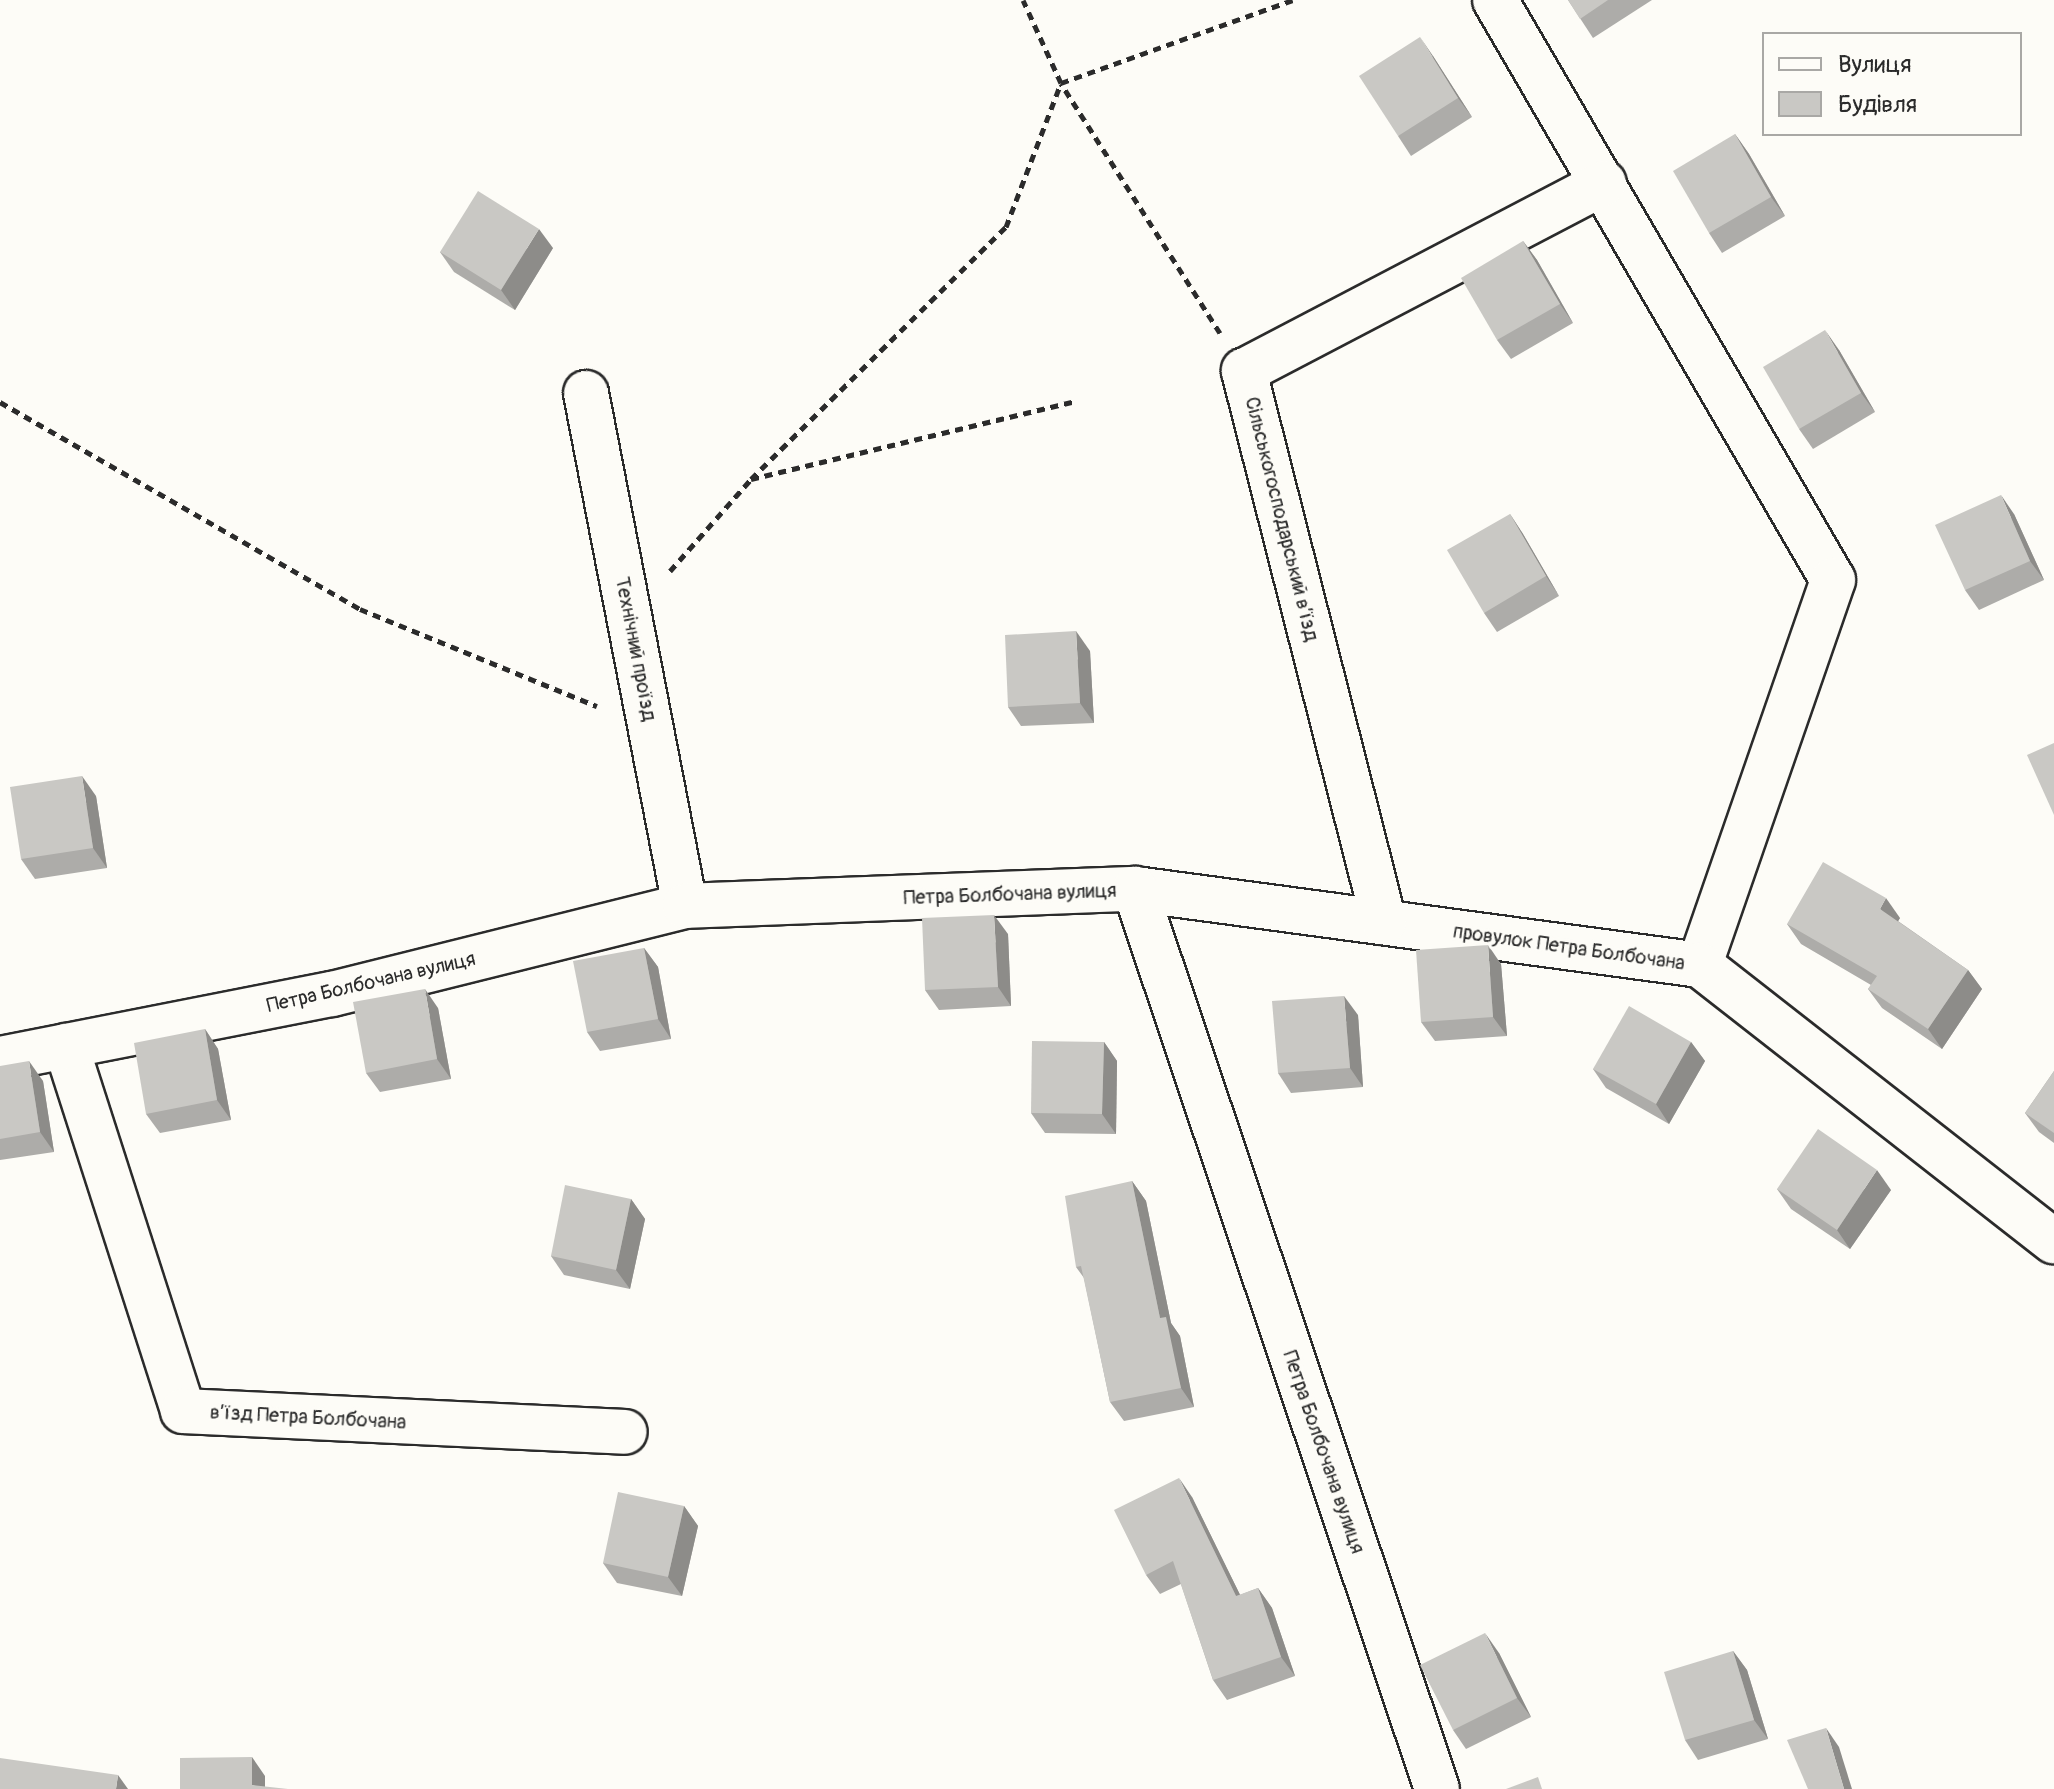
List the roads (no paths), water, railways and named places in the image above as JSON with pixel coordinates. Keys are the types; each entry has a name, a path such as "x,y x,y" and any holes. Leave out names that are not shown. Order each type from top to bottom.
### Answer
{"street":[{"path":"1495,0 1833,580 1700,965"},
{"name":"Сільськогосподарський в’їзд","path":"1384,922 1244,371 1604,183"},
{"name":"Технічний проїзд","path":"586,393 685,906"},
{"name":"провулок Петра Болбочана","path":"1135,889 1700,965 2054,1242"},
{"name":"Петра Болбочана вулиця","path":"0,1059 332,994 685,906 1135,889 1437,1789"},
{"name":"в’їзд Петра Болбочана","path":"66,1046 183,1411 625,1432"}]}
